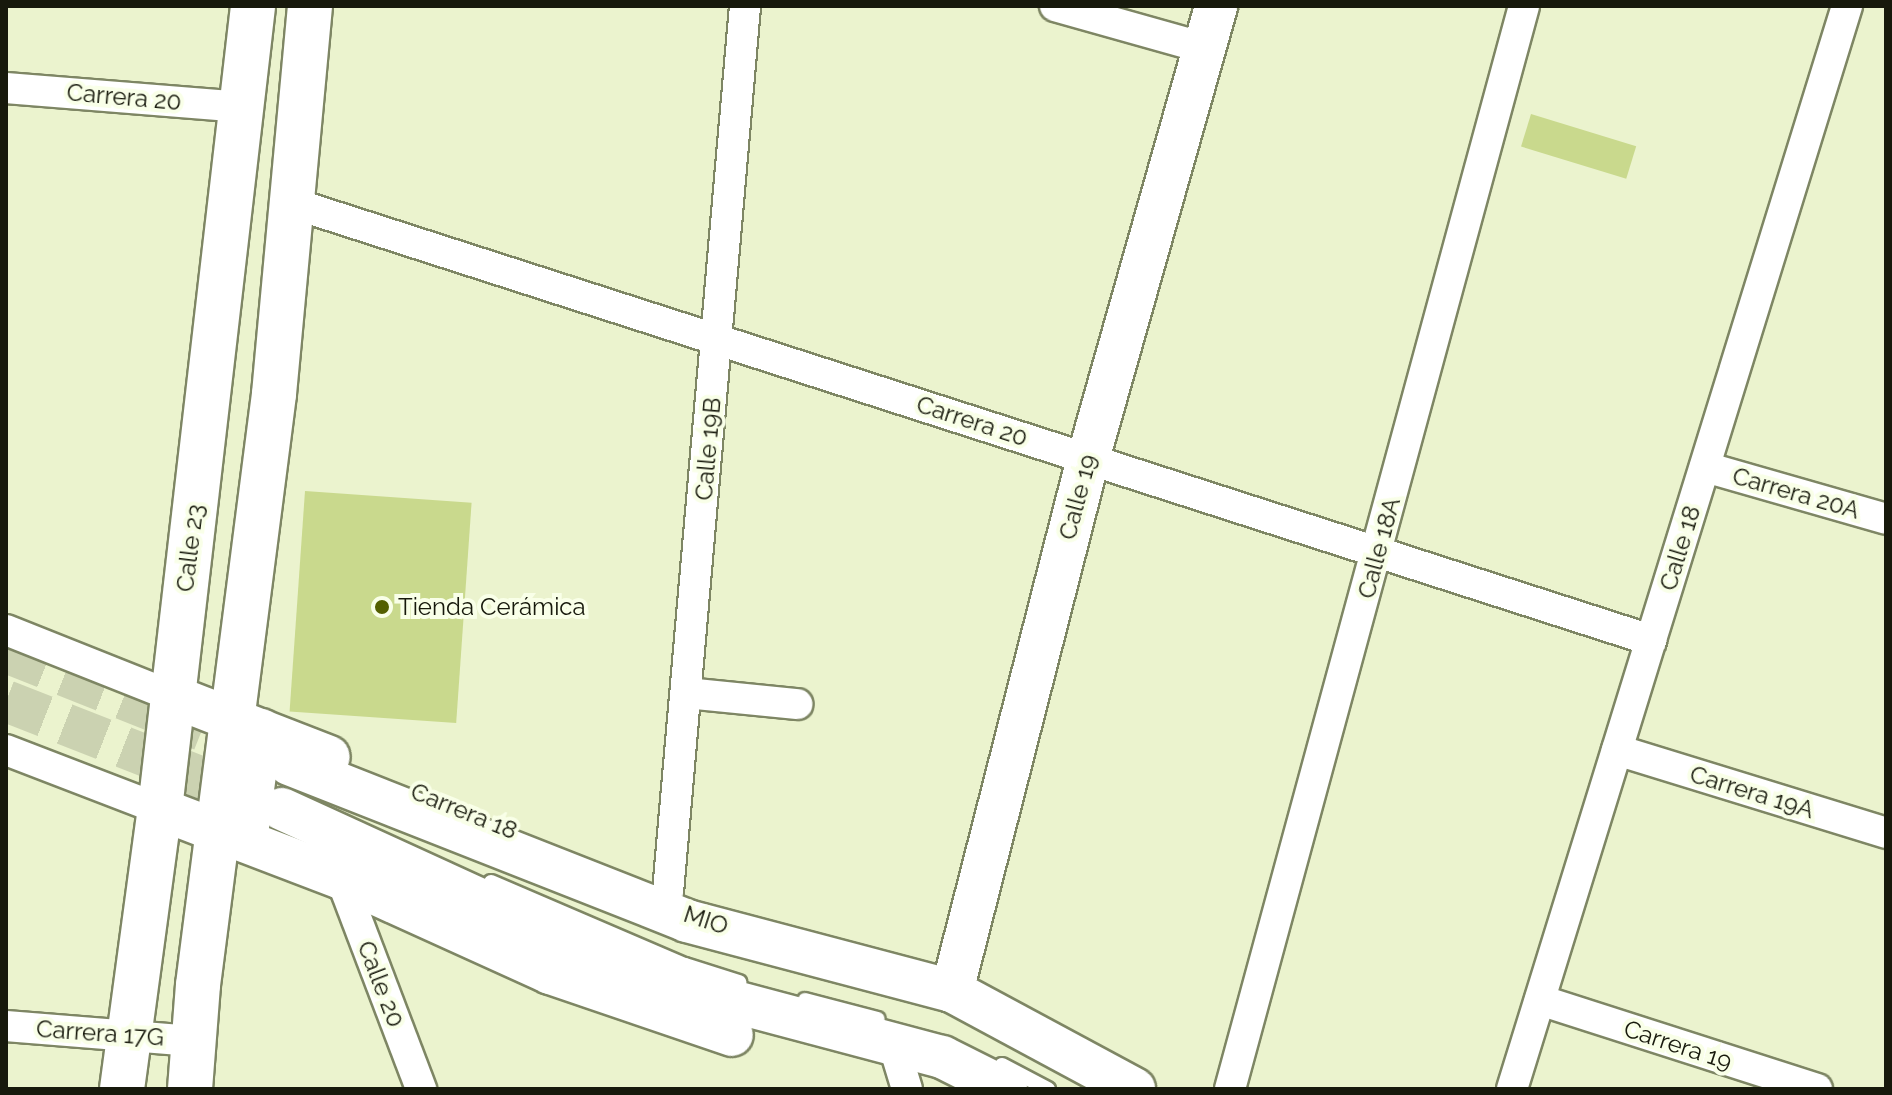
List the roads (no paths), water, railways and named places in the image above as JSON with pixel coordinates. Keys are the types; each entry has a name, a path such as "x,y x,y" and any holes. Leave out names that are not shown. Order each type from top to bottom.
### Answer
{"main road":[{"name":"Calle 23","path":"122,1089 160,809 253,6"},
{"path":"190,1089 193,1041 233,837 247,724 268,437 310,6"},
{"path":"197,495 268,437"}],"street":[{"name":"Calle 19B","path":"668,892 745,6"},
{"path":"1055,6 1204,48"},
{"name":"Calle 19","path":"938,986 1216,6"},
{"name":"Calle 18A","path":"1230,1089 1378,554 1524,6"},
{"name":"Calle 18","path":"1512,1089 1847,6"},
{"name":"Carrera 20","path":"6,88 243,107"},
{"name":"Carrera 20","path":"292,203 1651,640"},
{"name":"Carrera 20A","path":"1705,467 1886,519"},
{"name":"Carrera 18","path":"6,630 668,892 856,951 938,986 1134,1089"},
{"path":"686,693 797,704"},
{"path":"6,750 341,878 550,973 672,1018 775,1044 838,1031"},
{"name":"Carrera 19A","path":"1617,750 1886,833"},
{"path":"287,781 429,873 606,961 707,999 838,1031 896,1034 942,1057 998,1074"},
{"name":"Carrera 18","path":"287,781 739,938 938,986"},
{"name":"Calle 20","path":"341,878 421,1089"},
{"name":"Carrera 19","path":"1540,1000 1817,1089"},
{"name":"Carrera 17G","path":"6,1026 193,1041"},
{"path":"896,1034 907,1089"}],"lane":[{"name":"MIO","path":"287,781 701,942"},
{"name":"MIO","path":"476,876 685,965 759,988"},
{"path":"836,978 944,999 1113,1089"},
{"path":"786,996 896,1034"},
{"path":"998,1074 1048,1089"}],"tunnel":[{"path":"6,652 202,730"},
{"path":"6,701 254,798"}],"place":[{"name":"Tienda Cerámica","path":"382,607"}]}
